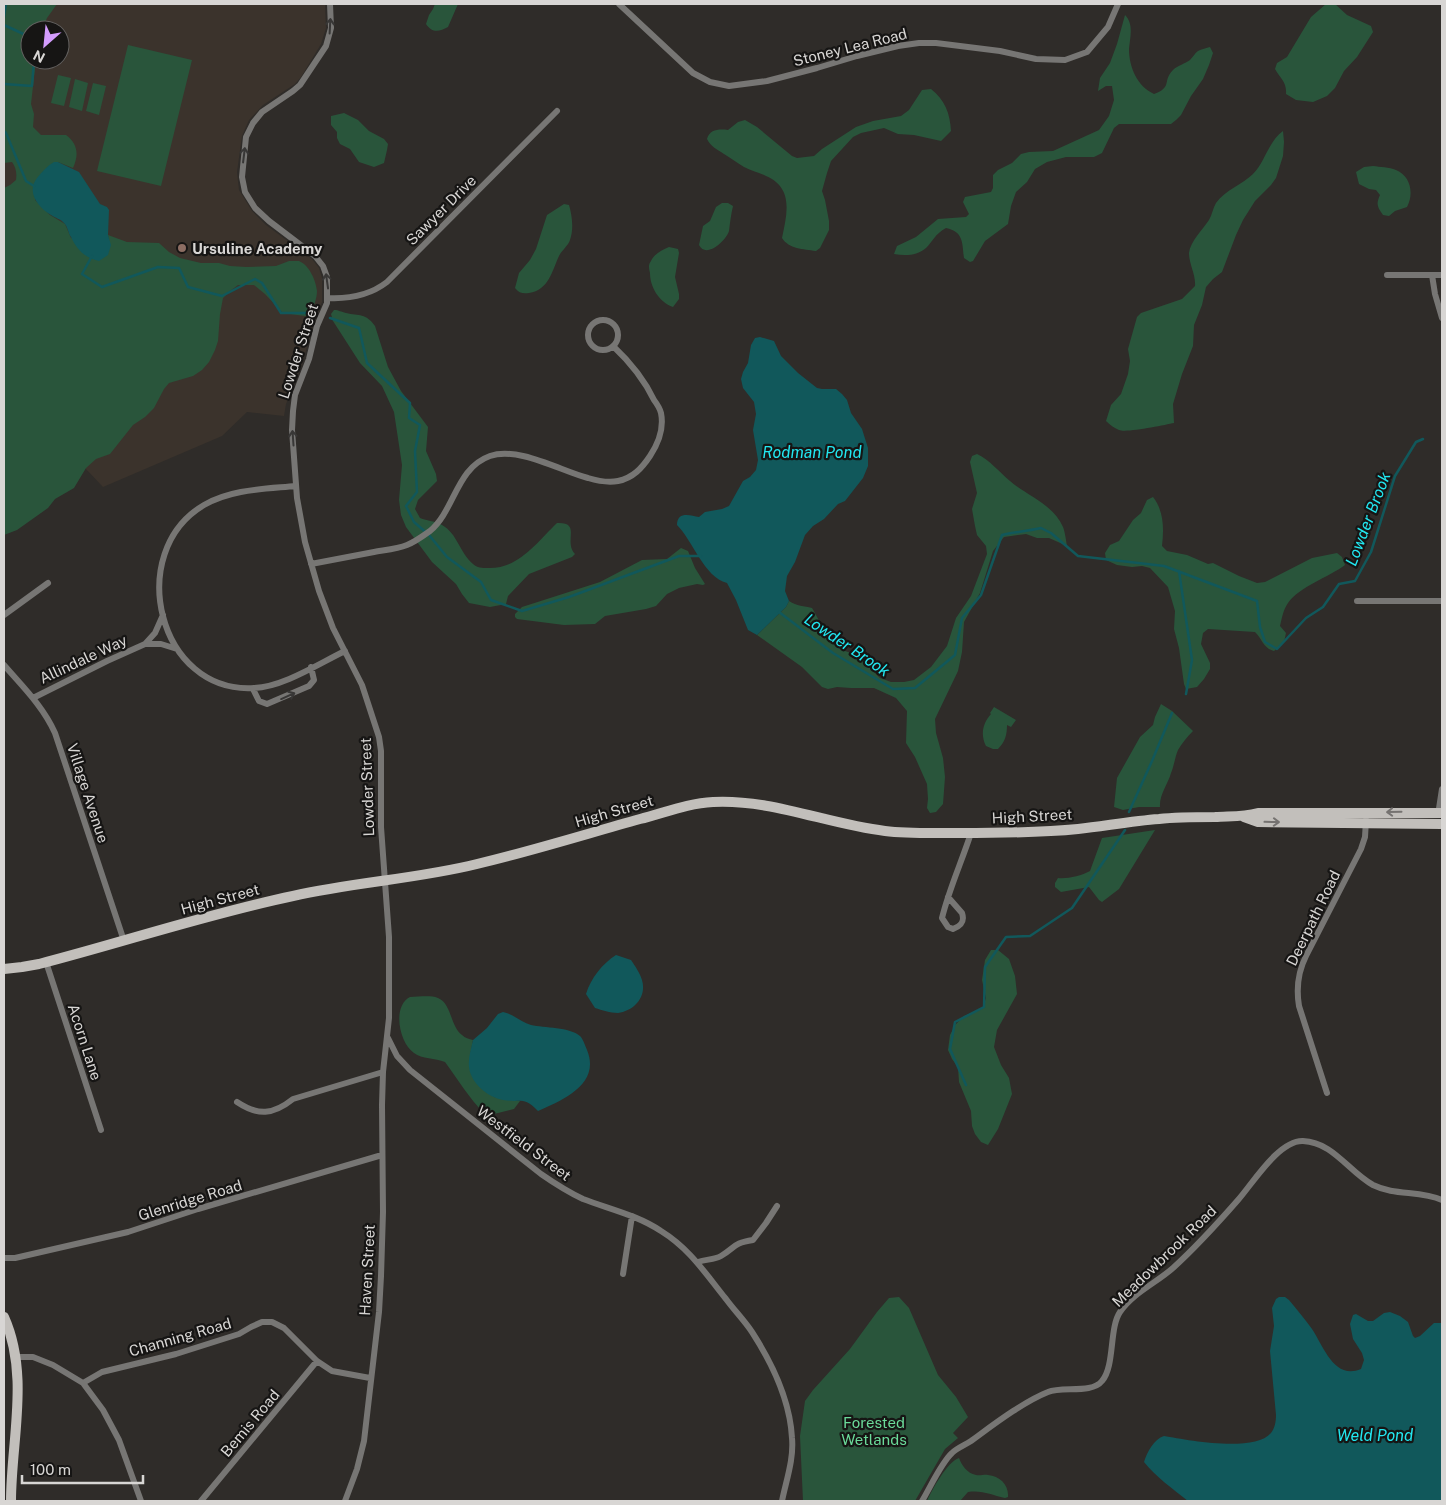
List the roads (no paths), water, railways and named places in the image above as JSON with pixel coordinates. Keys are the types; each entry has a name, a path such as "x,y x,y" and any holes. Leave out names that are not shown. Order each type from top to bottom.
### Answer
{"main road":[{"name":"High Street","path":"4,968 46,962 228,911 278,899 319,890 473,865 544,848 594,831 684,807 715,802 746,802 766,805 886,831 971,833 1054,831 1162,819 1211,816 1244,817 1258,822 1440,813"},
{"name":"High Street","path":"1366,818 1440,824"},
{"path":"4,1317 16,1357 16,1427 11,1501"}],"street":[{"name":"Lowder Street","path":"330,4 331,28 326,46 300,85 262,112 253,123 246,137 242,177 245,192 258,212 320,261 327,277 328,298 317,326 309,359 295,395 292,430 296,486 300,520 311,564 328,616 362,685 380,744 384,880"},
{"name":"Stoney Lea Road","path":"619,4 693,73 710,82 729,86 766,81 857,56 919,43 936,43 1000,51 1036,59 1065,60 1087,52 1108,27 1118,4"},
{"name":"Sawyer Drive","path":"328,298 357,297 377,289 387,282 557,111"},
{"path":"1387,275 1442,275"},
{"path":"1432,275 1442,318"},
{"path":"600,320 613,324 618,333 613,346 604,350 594,348 588,335 592,325 600,320"},
{"path":"311,564 410,544 430,530 444,512 459,483 469,471 488,456 500,453 521,456 602,482 618,481 637,473 657,447 661,428 661,412 650,390 625,357 613,346"},
{"path":"296,486 232,494 205,504 184,520 172,535 162,562 158,586 163,616 177,649 189,665 210,680 233,688 270,686 282,682 344,651"},
{"path":"4,616 48,583"},
{"path":"1357,601 1442,600"},
{"name":"Allindale Way","path":"33,698 145,644 155,633 163,616"},
{"name":"Allindale Way","path":"145,644 161,644 177,649"},
{"name":"Village Avenue","path":"4,665 46,715 58,741 124,941"},
{"path":"253,688 259,701 267,704 309,686 314,680 311,668"},
{"path":"1440,824 1442,789"},
{"name":"Deerpath Road","path":"1327,1093 1299,1006 1297,996 1298,980 1306,956 1361,850 1366,818"},
{"path":"948,896 963,916 960,926 954,929 948,926 942,918 948,896 971,833"},
{"path":"384,880 389,936 389,1018 387,1037"},
{"name":"Acorn Lane","path":"46,962 101,1130"},
{"name":"Haven Street","path":"345,1501 357,1469 364,1441 379,1312 383,1212 383,1072 387,1037"},
{"name":"Westfield Street","path":"387,1037 397,1056 410,1070 541,1174 581,1198 632,1216 661,1231 698,1262 752,1331 778,1380 791,1424 793,1439 791,1462 782,1501"},
{"path":"237,1102 249,1110 264,1113 282,1108 293,1099 383,1072"},
{"name":"Meadowbrook Road","path":"922,1501 952,1453 997,1423 1050,1391 1093,1387 1102,1382 1107,1371 1119,1313 1135,1297 1172,1269 1204,1238 1276,1154 1290,1144 1302,1141 1318,1144 1329,1150 1371,1184 1386,1191 1433,1196 1442,1200"},
{"name":"Glenridge Road","path":"4,1258 15,1258 128,1232 198,1209 382,1155"},
{"path":"698,1262 714,1259 741,1242 753,1240 777,1206"},
{"path":"622,1274 632,1216"},
{"name":"Channing Road","path":"82,1383 102,1372 176,1354 239,1334 262,1322 272,1322 284,1328 317,1361 332,1371 370,1378"},
{"path":"16,1357 33,1357 53,1365 82,1383 103,1410 119,1440 141,1501"},
{"name":"Bemis Road","path":"202,1501 317,1361"}],"water":[{"path":"54,162 79,172 100,204 109,210 108,235 111,245 108,255 99,261 82,253 73,242 64,223 46,212 35,199 33,194 34,183 43,171"},
{"name":"Rodman Pond","path":"760,337 774,341 781,356 817,388 836,389 842,394 847,400 851,413 862,429 868,448 868,466 863,478 845,501 838,504 805,535 795,562 787,576 785,591 789,601 786,607 757,635 748,630 727,583 712,574 705,566 677,525 679,518 682,516 699,517 705,512 729,506 743,481 756,470 758,460 753,430 756,414 754,402 743,388 741,379 748,363 751,345 755,338"},
{"path":"616,955 631,960 640,975 643,986 643,992 638,1002 624,1012 618,1013 595,1008 586,994 598,972"},
{"path":"503,1012 531,1025 564,1029 580,1036 587,1050 590,1062 589,1072 577,1089 558,1102 538,1111 529,1103 503,1100 481,1089 473,1079 469,1067 473,1040 487,1028 498,1014"},
{"name":"Weld Pond","path":"1279,1297 1285,1297 1289,1300 1312,1329 1331,1360 1344,1370 1361,1369 1364,1360 1353,1339 1350,1324 1353,1315 1356,1314 1368,1321 1373,1321 1384,1313 1390,1312 1408,1322 1415,1338 1420,1336 1434,1323 1442,1323 1442,1501 1188,1501 1159,1478 1144,1462 1151,1446 1164,1436 1220,1444 1236,1444 1262,1439 1271,1433 1276,1415 1270,1351 1274,1326 1272,1308"}],"waterway":[{"name":"Lowder Brook","path":"4,17 6,4"},
{"name":"Lowder Brook","path":"4,25 20,32"},
{"name":"Lowder Brook","path":"4,84 32,86 33,70"},
{"name":"Lowder Brook","path":"4,131 26,181 34,186"},
{"name":"Lowder Brook","path":"92,256 82,274 102,287 158,267 179,268 188,287 222,296 255,279 262,283 281,313 313,313"},
{"name":"Lowder Brook","path":"330,318 359,328 367,363 410,403 409,418 420,425 415,451 417,492 406,506 414,522 429,535 447,557 481,582 491,600 522,611 569,597 679,556 701,556"},
{"name":"Lowder Brook","path":"779,612 833,653 893,689 915,688 955,655 962,618 981,595 1002,535 1041,528 1051,533 1078,556 1164,566 1257,601 1260,627 1265,642 1277,649 1306,618 1323,607 1339,584 1355,581 1371,552 1395,476 1416,442 1423,439"},
{"path":"1179,571 1192,660 1186,694"},
{"path":"1129,812 1172,713"},
{"path":"966,1085 950,1049 955,1022 984,1007 985,967 1006,937 1030,936 1072,908 1125,830"}],"place":[{"name":"Ursuline Academy","path":"182,248"}],"park label":[{"name":"Forested Wetlands","path":"874,1430"}]}
